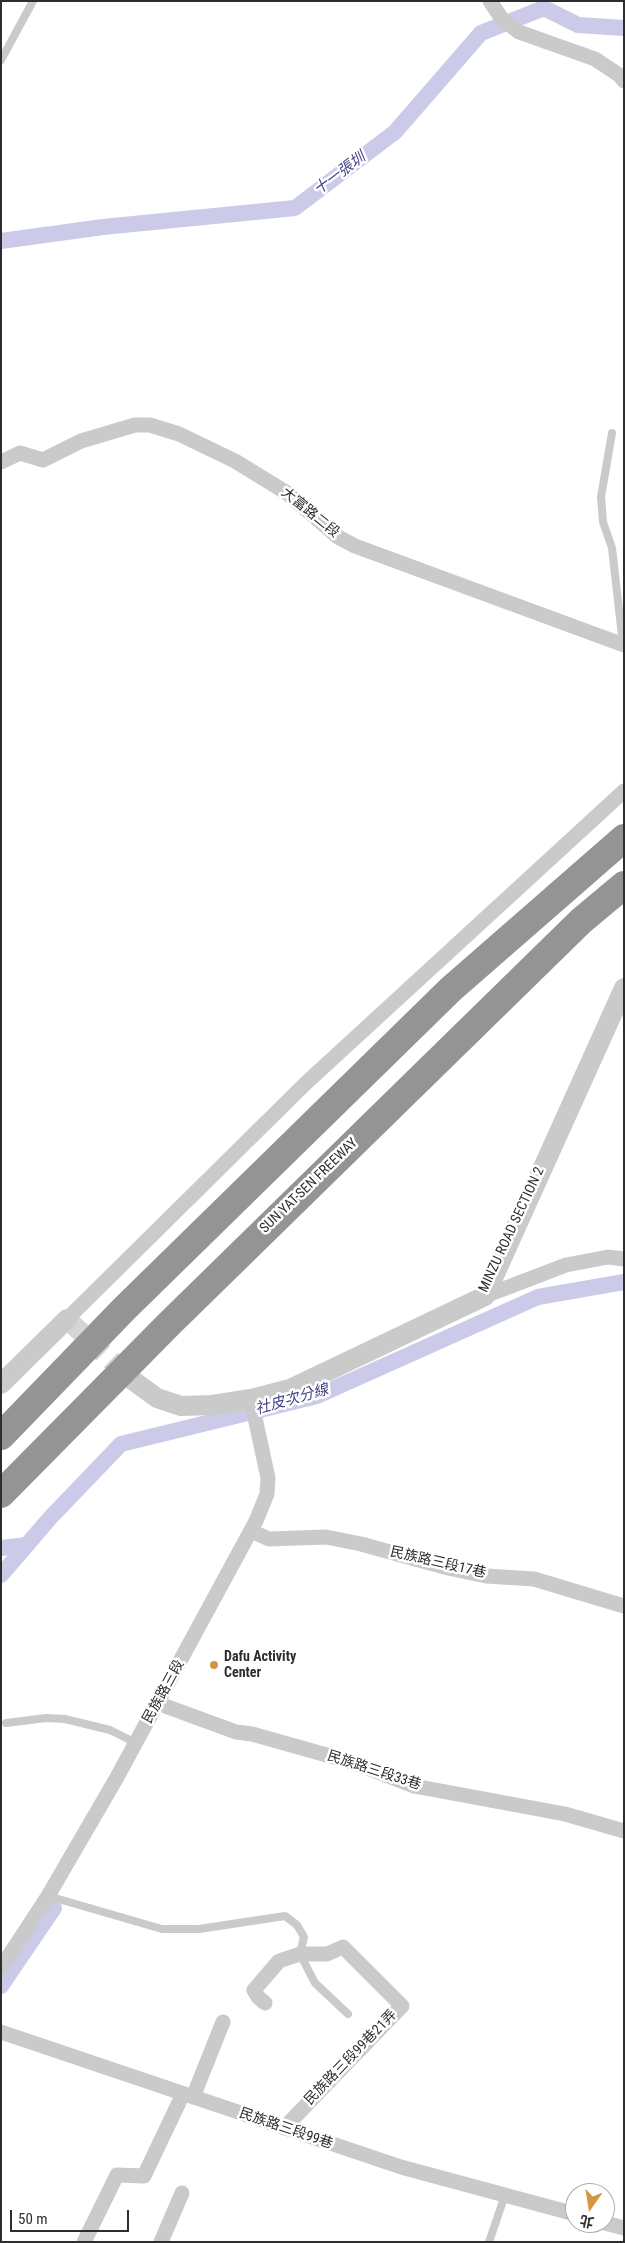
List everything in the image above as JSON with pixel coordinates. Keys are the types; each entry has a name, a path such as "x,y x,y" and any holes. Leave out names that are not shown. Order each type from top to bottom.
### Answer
{"highway":[{"path":"1,1436 124,1309 451,989 624,838"},
{"name":"SUN YAT-SEN FREEWAY","path":"1,1494 169,1324 581,921 624,885"}],"street":[{"path":"490,1 502,19 519,32 595,58 619,75 624,81"},
{"name":"大富路二段","path":"1,462 20,453 42,460 81,441 135,425 150,425 179,434 236,461 287,493 338,537 355,546 624,645"},
{"path":"1,1384 306,1083 624,791"},
{"name":"MINZU ROAD SECTION 2","path":"131,1379 157,1398 181,1406 251,1402 290,1389 485,1296 624,988"},
{"path":"485,1296 566,1265 608,1257 624,1259"},
{"name":"民族路三段","path":"1,1968 48,1896 136,1743 251,1531 267,1494 268,1478 251,1402"},
{"name":"民族路三段17巷","path":"251,1531 269,1539 326,1537 486,1576 534,1579 624,1606"},
{"name":"民族路三段33巷","path":"157,1703 236,1732 252,1734 355,1763 414,1786 566,1814 624,1831"},
{"name":"民族路三段99巷21弄","path":"265,2003 258,1998 254,1990 257,1984 278,1961 300,1954 327,1954 343,1947 402,2006 284,2128"},
{"path":"84,2242 117,2175 144,2176 188,2095 222,2022"},
{"name":"民族路三段99巷","path":"1,2032 401,2168 565,2211"},
{"path":"161,2242 182,2194"}],"lane":[{"path":"1,60 33,1"},
{"path":"612,432 601,497 603,522 612,548 624,645"},
{"path":"6,1723 46,1718 65,1719 110,1730 136,1743"},
{"path":"48,1896 162,1929 199,1929 285,1916 297,1925 304,1937 300,1954 315,1983 348,2014"},
{"path":"489,2242 505,2195"}],"waterway":[{"name":"十一張圳","path":"1,241 103,227 295,208 395,132 481,33 544,8 578,25 624,28"},
{"name":"社皮次分線","path":"1,1575 50,1518 121,1444 317,1396 538,1297 624,1282"},
{"path":"1,1548 27,1545"},
{"path":"1,1986 54,1908"}],"tunnel":[{"path":"67,1319 131,1379"}],"place":[{"name":"Dafu Activity Center","path":"214,1665"}]}
